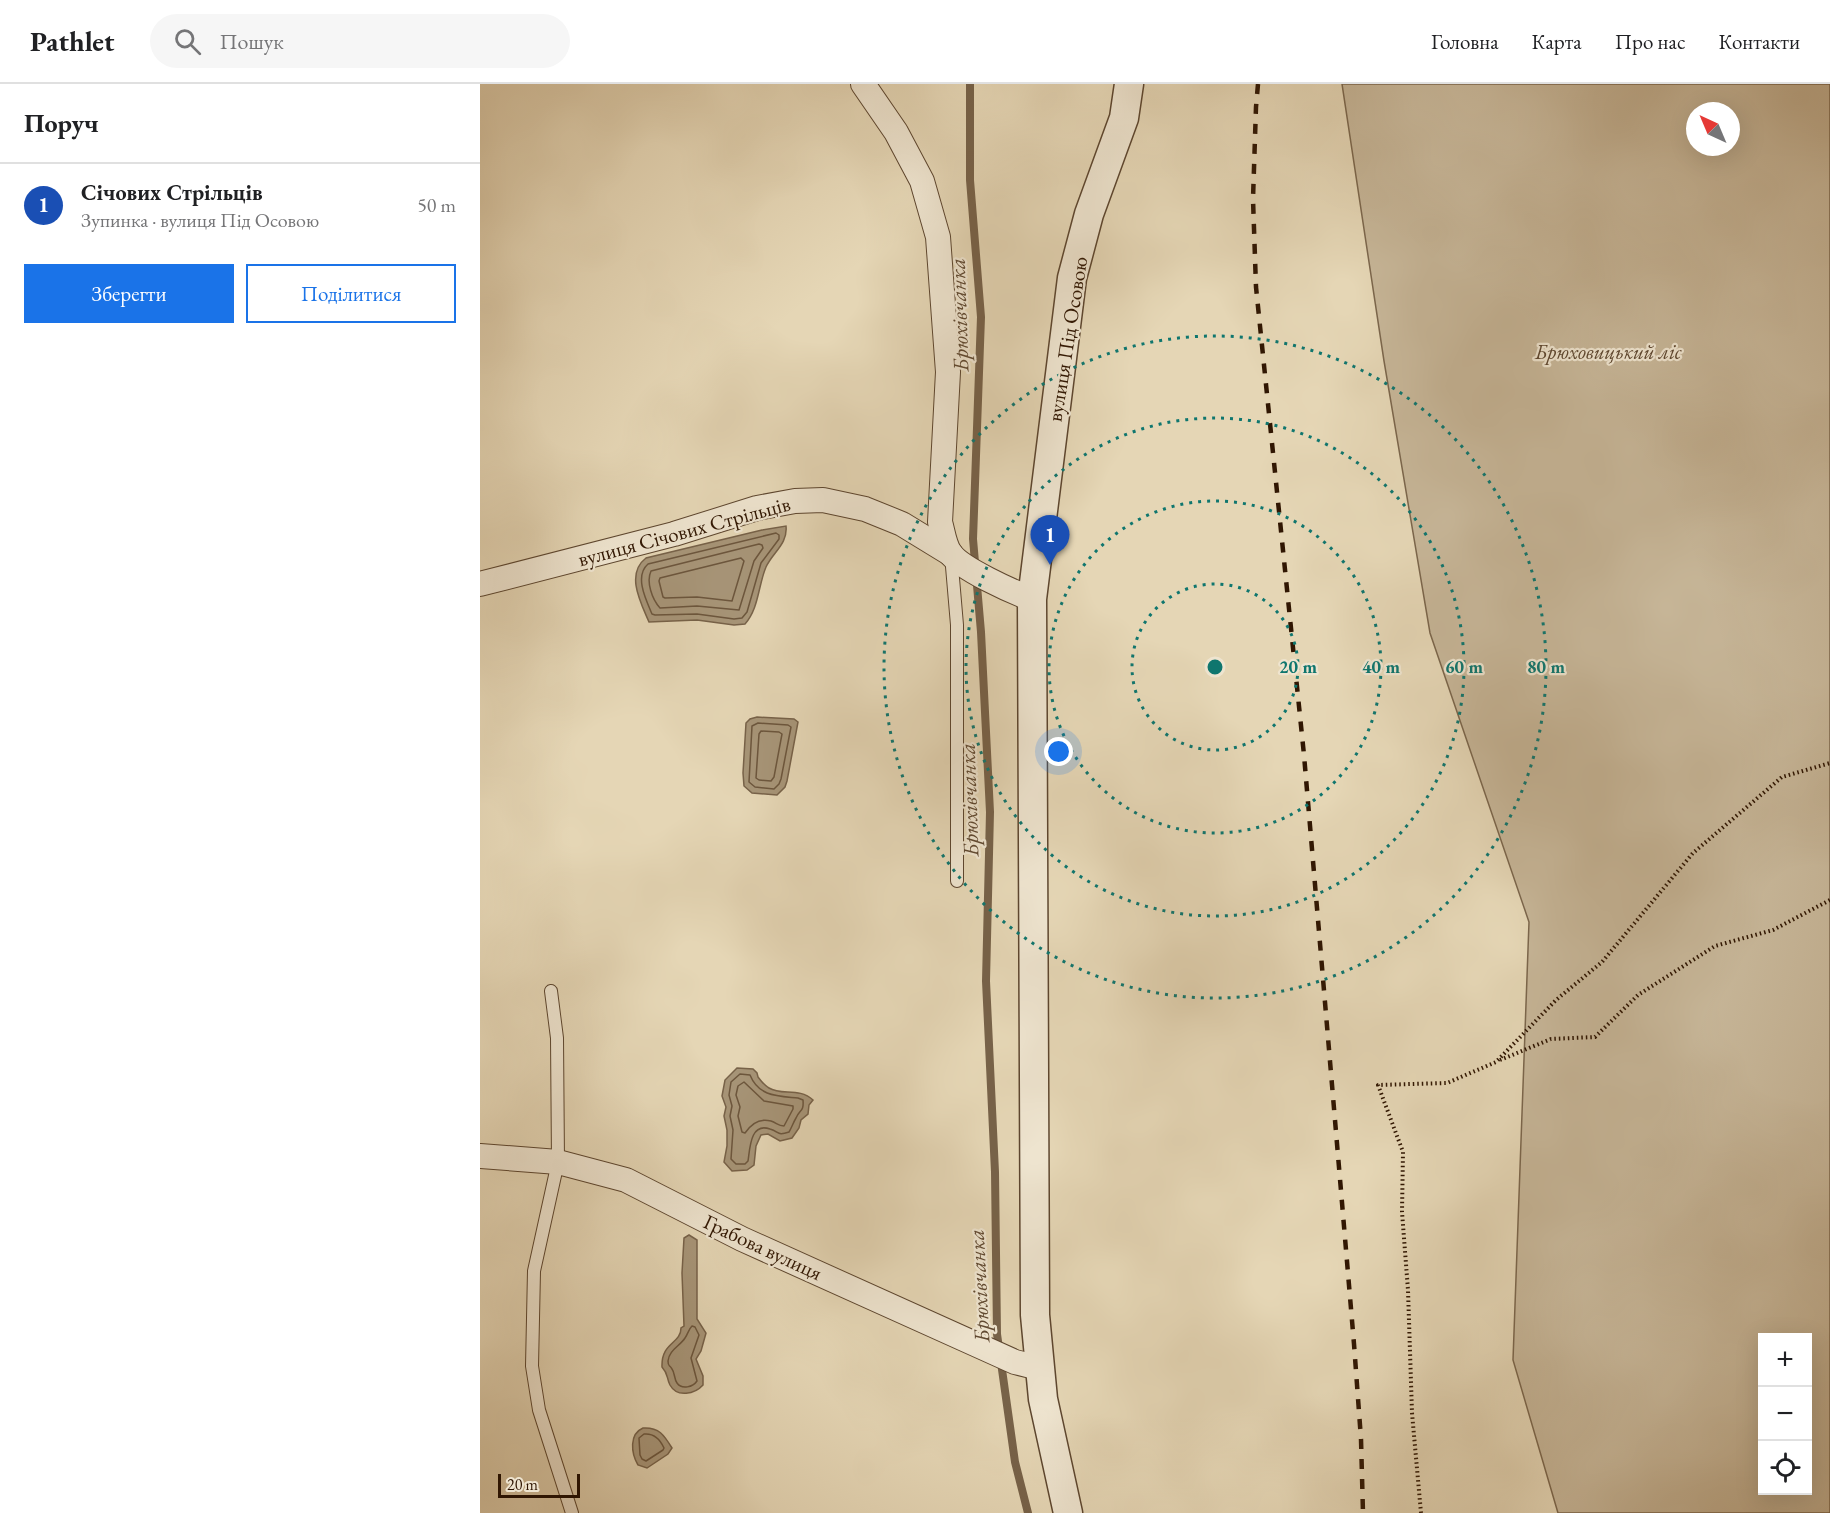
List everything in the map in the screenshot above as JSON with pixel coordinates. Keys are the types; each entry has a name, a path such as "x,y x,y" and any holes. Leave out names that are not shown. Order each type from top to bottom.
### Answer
{"street":[{"path":"863,84 896,132 922,181 939,237 948,372 940,522 946,544 954,557"},
{"name":"вулиця Під Осовою","path":"1068,1513 1043,1399 1027,1365 1035,1315 1032,599 1072,278 1089,214 1124,118 1129,84"},
{"name":"вулиця Січових Стрільців","path":"480,585 674,534 758,508 795,501 823,500 865,509 902,524 994,583 1032,599"},
{"name":"Грабова вулиця","path":"480,1156 558,1162 627,1180 742,1239 1027,1365"}],"lane":[{"path":"954,557 957,625 957,881"},
{"path":"551,991 557,1038 558,1162 534,1271 532,1366 539,1410 572,1513"}],"path":[{"path":"1497,1062 1556,1000 1602,962 1693,853 1782,777 1830,763"},
{"path":"1421,1513 1412,1413 1408,1290 1402,1212 1403,1152 1378,1085 1447,1083 1551,1040 1595,1037 1638,995 1715,946 1773,930 1830,900"}],"green space":[{"name":"Брюховицький ліс","path":"1342,84 1830,84 1830,1513 1558,1513 1513,1360 1529,922 1430,633 1384,361"}],"water":[{"path":"786,526 785,538 766,567 756,604 745,624 734,625 697,620 649,622 639,598 636,580 636,572 646,558"},
{"path":"757,717 794,719 798,722 787,781 785,787 777,795 752,793 744,786 746,723"},
{"path":"737,1068 753,1069 769,1088 802,1094 813,1100 809,1105 808,1114 801,1120 792,1138 780,1141 768,1134 761,1135 756,1146 754,1165 747,1170 732,1171 724,1162 727,1130 724,1116 726,1107 722,1096 725,1080"},
{"path":"689,1235 697,1240 697,1319 706,1333 696,1359 703,1376 703,1385 695,1391 681,1393 673,1389 662,1367 665,1353 684,1326 682,1273 684,1238"},
{"path":"643,1428 653,1429 660,1433 672,1448 668,1454 647,1468 638,1465 633,1450 633,1439"}],"waterway":[{"name":"Брюхівчанка","path":"970,84 970,180 981,317 973,539 981,632 990,812 986,981 995,1172 997,1334 1015,1462 1028,1513"}],"railway":[{"path":"1258,84 1253,199 1256,287 1304,755 1354,1344 1361,1439 1363,1513"}],"place":[{"name":"Січових Стрільців","path":"1050,565"}]}
